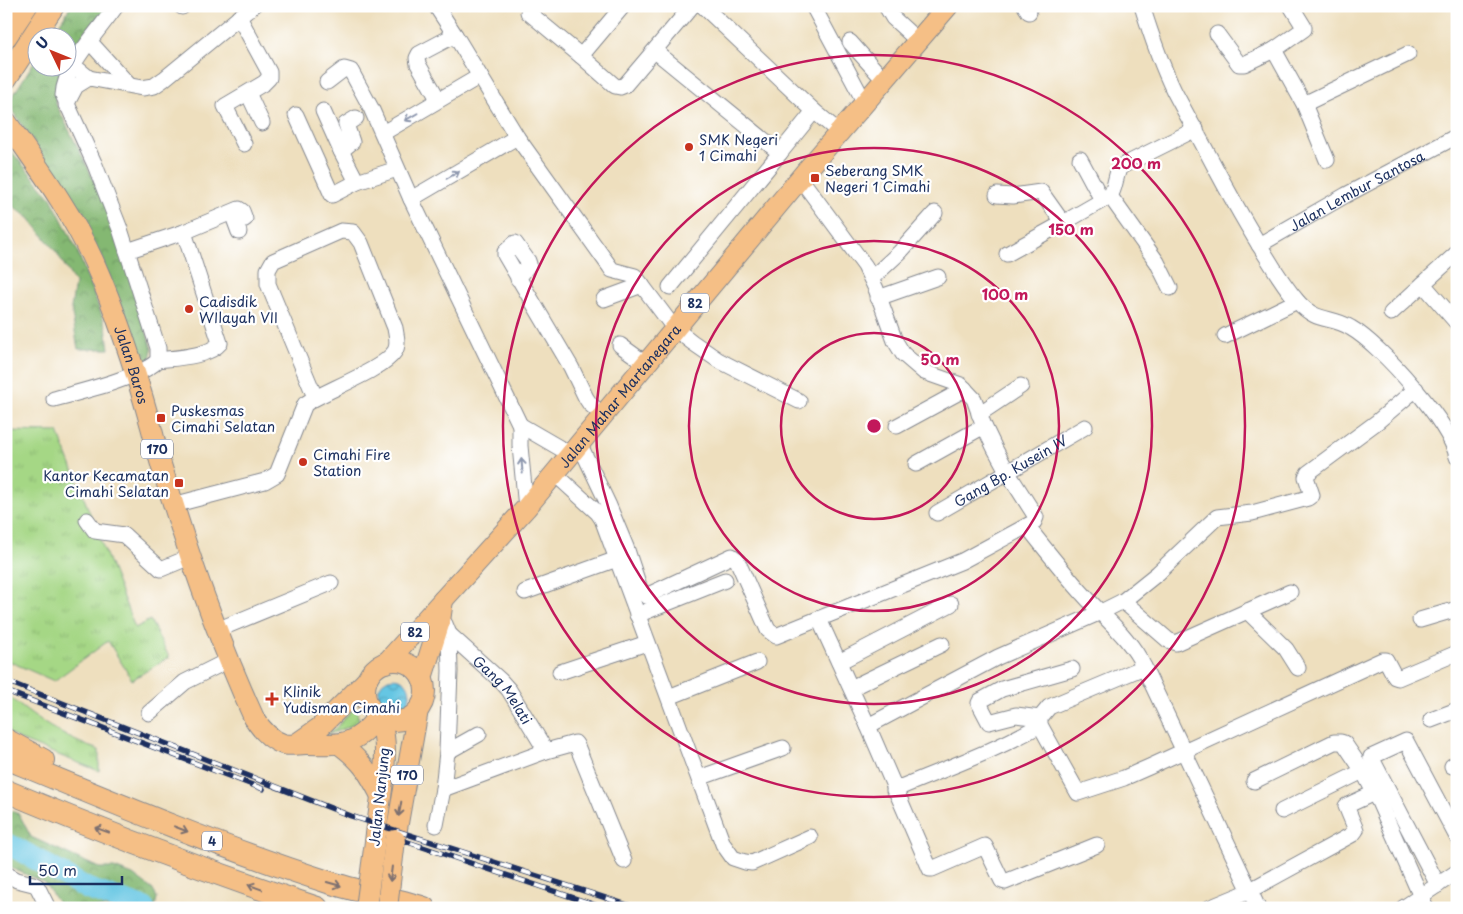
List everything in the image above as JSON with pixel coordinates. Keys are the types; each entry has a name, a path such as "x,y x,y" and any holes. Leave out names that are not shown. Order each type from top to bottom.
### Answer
{"highway":[{"path":"6,36 26,6"},
{"path":"6,78 53,6"},
{"path":"6,740 154,819"},
{"name":"4","path":"6,758 154,819 330,883 424,908"},
{"name":"4","path":"6,791 101,830 262,890 318,908"}],"main road":[{"name":"Jalan Mahar Martanegara","path":"386,662 526,508 800,178 948,6"},
{"name":"Jalan Baros","path":"6,121 62,201 94,261 114,308 190,557 217,630 251,712 261,729 284,744 339,744 368,731 378,717"},
{"name":"82","path":"422,678 444,628 443,600"},
{"path":"296,744 319,728 367,680 378,666 386,662 396,661 415,669 422,678"},
{"name":"170","path":"418,710 425,694 422,678"},
{"name":"170","path":"367,680 365,688 367,703 378,717"},
{"path":"378,717 387,721 395,721 408,718 418,710"},
{"name":"Jalan Nanjung","path":"387,908 395,840 418,710"},
{"name":"Jalan Nanjung","path":"366,908 381,796 384,734 378,717"},
{"name":"170","path":"339,744 355,756 364,766 381,796"}],"street":[{"path":"78,57 116,6"},
{"path":"78,69 89,78 142,88 154,86 253,6"},
{"path":"581,56 622,6"},
{"path":"527,8 615,86 620,87 625,85 692,6"},
{"path":"703,6 814,111 839,132"},
{"path":"813,6 865,102"},
{"path":"886,6 893,18 918,41"},
{"path":"1142,6 1150,33 1169,79 1222,182 1259,245 1297,301 1312,315 1341,323 1354,329 1378,348 1416,389 1451,440 1457,457"},
{"path":"1217,34 1239,64 1244,64 1274,50 1304,30 1291,6"},
{"path":"441,10 516,138 610,268 635,276 674,328 718,360 800,401"},
{"path":"240,17 268,72 269,78 264,84 225,106 244,144"},
{"path":"438,100 418,64 417,58 420,54 455,35"},
{"path":"90,42 128,84"},
{"path":"850,42 884,80"},
{"path":"1274,50 1304,104 1327,160"},
{"path":"655,51 780,152"},
{"path":"1304,104 1408,54"},
{"path":"327,82 344,69 350,71 371,108 411,199 520,425 520,446 526,508"},
{"path":"382,133 416,115 480,76"},
{"path":"67,78 63,88 66,105 95,165 127,251 158,348 158,360"},
{"path":"66,105 76,86 89,78"},
{"path":"248,93 262,123"},
{"path":"323,111 357,182"},
{"path":"670,287 814,111"},
{"path":"296,115 332,195 357,182 397,169"},
{"path":"341,151 352,142 346,124 356,118"},
{"path":"1006,254 1106,198 1115,189 1120,168 1196,129"},
{"name":"Jalan Lembur Santosa","path":"1259,245 1457,136"},
{"path":"411,199 516,138"},
{"path":"1080,159 1106,198 1157,262 1170,288"},
{"path":"520,425 574,449 609,506 626,547 639,590 646,596 732,556 737,560 768,630 774,636 779,636 962,561 1034,522 1036,517 1008,473 981,420 974,398 961,386 924,372 908,360 895,341 872,278 865,266 800,178"},
{"path":"997,195 1013,196 1041,192 1063,223"},
{"path":"872,278 900,252 935,214"},
{"path":"127,251 184,232 239,221"},
{"path":"173,505 265,481 278,474 304,404 380,365 395,350 397,340 395,328 361,243 353,232 341,231 273,261 268,270 268,284 315,397"},
{"path":"54,399 99,387 135,374 152,366 158,360 195,356 217,347 220,343 184,232"},
{"path":"1391,313 1457,253"},
{"path":"878,298 938,277"},
{"path":"518,279 570,366 586,398 602,415"},
{"path":"1424,284 1457,323"},
{"path":"604,299 642,285"},
{"path":"1225,336 1297,301"},
{"path":"620,345 645,363"},
{"path":"916,464 981,420 1021,386"},
{"path":"897,426 966,389"},
{"path":"868,726 998,657 1101,612 1123,600 1158,573 1213,519 1220,516 1252,513 1310,497 1312,495 1306,477 1308,473 1377,422 1416,389"},
{"name":"Gang Bp. Kusein IV","path":"937,513 1084,428"},
{"path":"554,473 598,513 602,519 723,844 733,858 752,862 810,837"},
{"path":"87,520 95,531 124,536 161,569 190,557"},
{"path":"1027,526 1072,581 1126,639 1144,667 1248,891 1258,908"},
{"path":"525,592 617,559"},
{"path":"637,614 725,580"},
{"path":"217,630 331,583"},
{"path":"1123,600 1168,640 1176,643 1290,592"},
{"path":"839,662 952,604"},
{"path":"1420,620 1457,609"},
{"path":"1247,611 1286,649 1298,668"},
{"path":"819,619 931,869 985,846 1002,881 1006,882 1097,845"},
{"path":"436,825 443,789 447,752 450,672 444,628"},
{"name":"Gang Melati","path":"444,628 509,690 546,751"},
{"path":"560,672 647,643"},
{"path":"851,688 942,644"},
{"path":"1072,669 1002,689 980,700 979,703 989,722 1016,715 1040,722 1077,792 1080,794 1124,778 1382,660 1386,660 1395,678 1398,678 1457,653"},
{"path":"149,714 185,682 230,660"},
{"path":"669,696 757,662"},
{"path":"894,790 980,755 1040,722 1049,706 1144,667"},
{"path":"1432,720 1457,710"},
{"path":"447,752 479,734"},
{"path":"1254,781 1338,741 1344,743 1438,885"},
{"path":"1423,903 1381,797 1371,758 1406,741 1457,837"},
{"path":"443,789 572,743 577,746 624,861"},
{"path":"699,778 783,748"},
{"path":"1282,811 1363,771"},
{"path":"1209,908 1248,891 1355,833 1356,829 1346,806 1381,797"},
{"path":"1403,908 1423,903 1438,885 1457,872"},
{"path":"10,882 34,884 37,886 48,908"}],"green space":[{"path":"71,6 110,6 78,49 78,28 57,28"},
{"path":"28,72 28,78 60,78 55,102 107,206 152,349 150,359 140,365 104,269 74,203 8,104"},
{"path":"6,145 51,198 77,250 106,326 109,349 78,349 71,308 75,283 57,253 29,218 6,201"},
{"path":"6,431 58,432 135,628 150,620 169,657 132,680 108,641 54,681 6,660 6,648 9,643 6,640"},
{"path":"6,693 15,702 49,726 87,746 99,750 99,771 23,741 6,732"},
{"path":"355,706 360,723 326,735 336,728"},
{"path":"6,809 19,814 31,837 99,868 114,868 133,875 153,890 157,898 155,908 61,908 44,882 6,866"}],"water":[{"path":"394,678 405,683 410,694 405,705 394,710 383,705 378,694 383,683"}],"waterway":[{"path":"6,844 88,889 144,908"}],"railway":[{"path":"6,681 351,816 637,908"},
{"path":"6,691 263,789"},
{"path":"390,836 604,908"}],"place":[{"name":"SMK Negeri 1 Cimahi","path":"689,147"},
{"name":"Seberang SMK Negeri 1 Cimahi","path":"815,178"},
{"name":"Cadisdik WIlayah VII","path":"189,309"},
{"name":"Puskesmas Cimahi Selatan","path":"161,418"},
{"name":"Cimahi Fire Station","path":"303,462"},
{"name":"Kantor Kecamatan Cimahi Selatan","path":"179,483"},
{"name":"Klinik Yudisman Cimahi","path":"272,699"}]}
